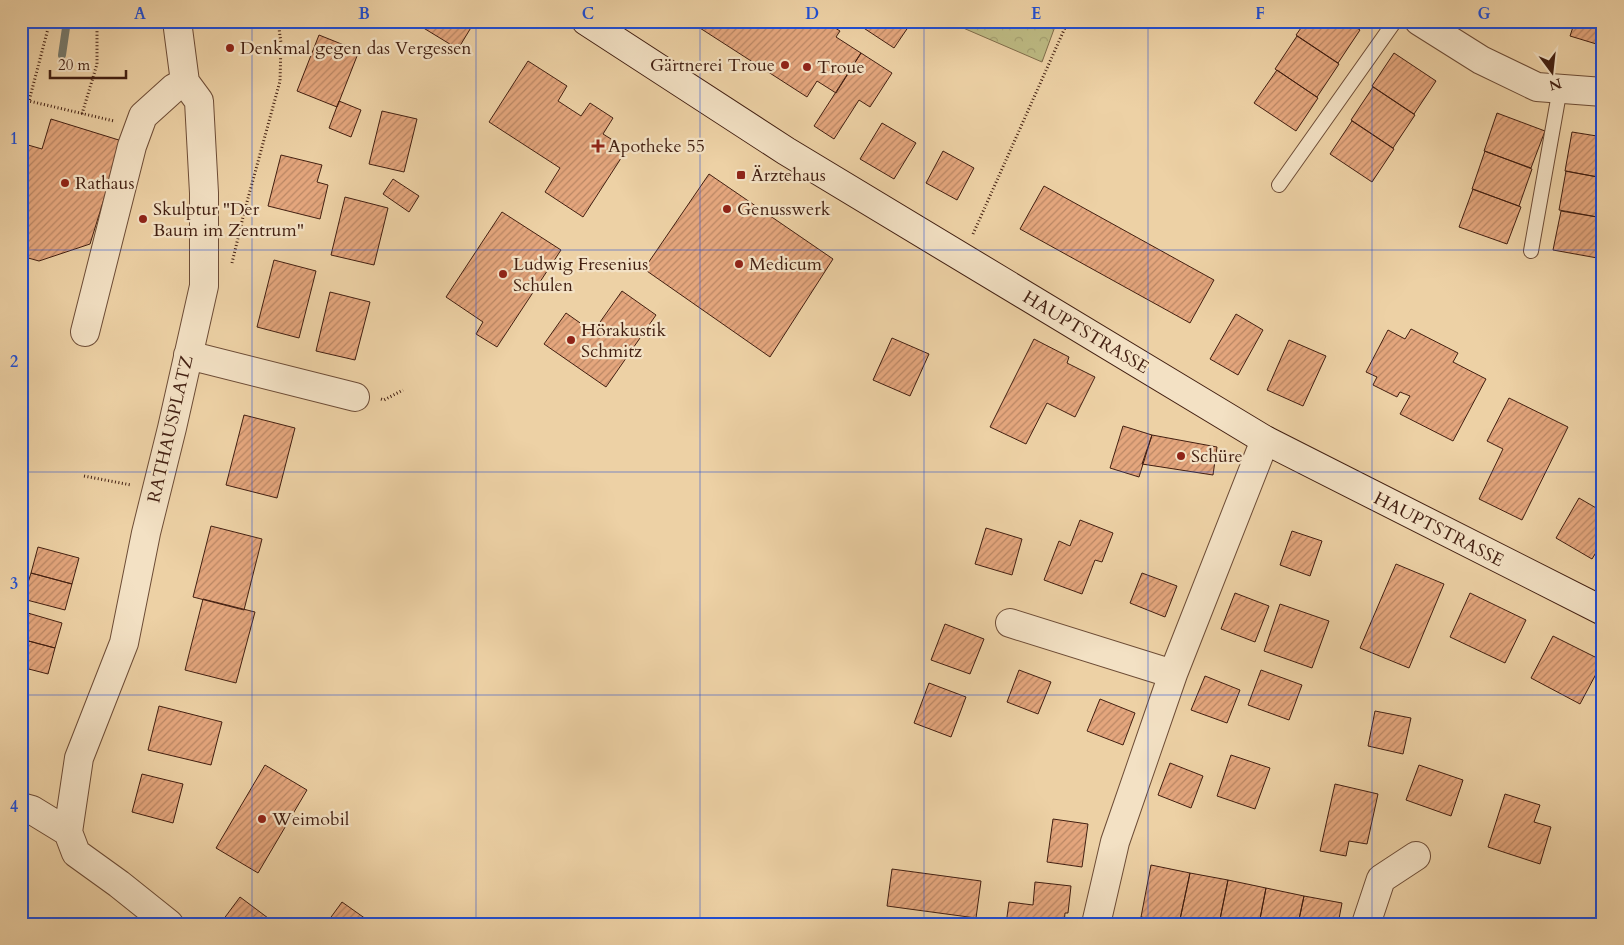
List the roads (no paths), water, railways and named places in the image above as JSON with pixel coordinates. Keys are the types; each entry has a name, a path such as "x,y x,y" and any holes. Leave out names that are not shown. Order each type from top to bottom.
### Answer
{"street":[{"name":"RATHAUSPLATZ","path":"68,832 79,758 124,643 146,533 204,286 204,193 199,100 185,82 177,21"},
{"name":"HAUPTSTRASSE","path":"586,21 786,151 1265,440 1603,612"},
{"path":"1419,21 1481,60 1537,86 1603,92"},
{"path":"85,332 130,156 143,116 174,88 185,82"},
{"path":"188,355 355,396"},
{"path":"1096,924 1115,842 1172,674 1265,440"},
{"path":"1010,623 1172,674"},
{"path":"21,807 32,810 68,832 76,853 169,924"},
{"path":"1366,924 1381,878 1416,856"}],"lane":[{"path":"1279,185 1395,21"},
{"path":"1530,251 1560,88"}],"waterway":[{"path":"62,55 67,21"}],"place":[{"name":"Denkmal gegen das Vergessen","path":"230,48"},
{"name":"Gärtnerei Troue","path":"785,65"},
{"name":"Troue","path":"807,67"},
{"name":"Apotheke 55","path":"598,146"},
{"name":"Ärztehaus","path":"741,175"},
{"name":"Rathaus","path":"65,183"},
{"name":"Genusswerk","path":"727,209"},
{"name":"Skulptur \"Der Baum im Zentrum\"","path":"143,219"},
{"name":"Medicum","path":"739,264"},
{"name":"Ludwig Fresenius Schulen","path":"503,274"},
{"name":"Hörakustik Schmitz","path":"571,340"},
{"name":"Schüre","path":"1181,456"},
{"name":"Weimobil","path":"262,819"}]}
